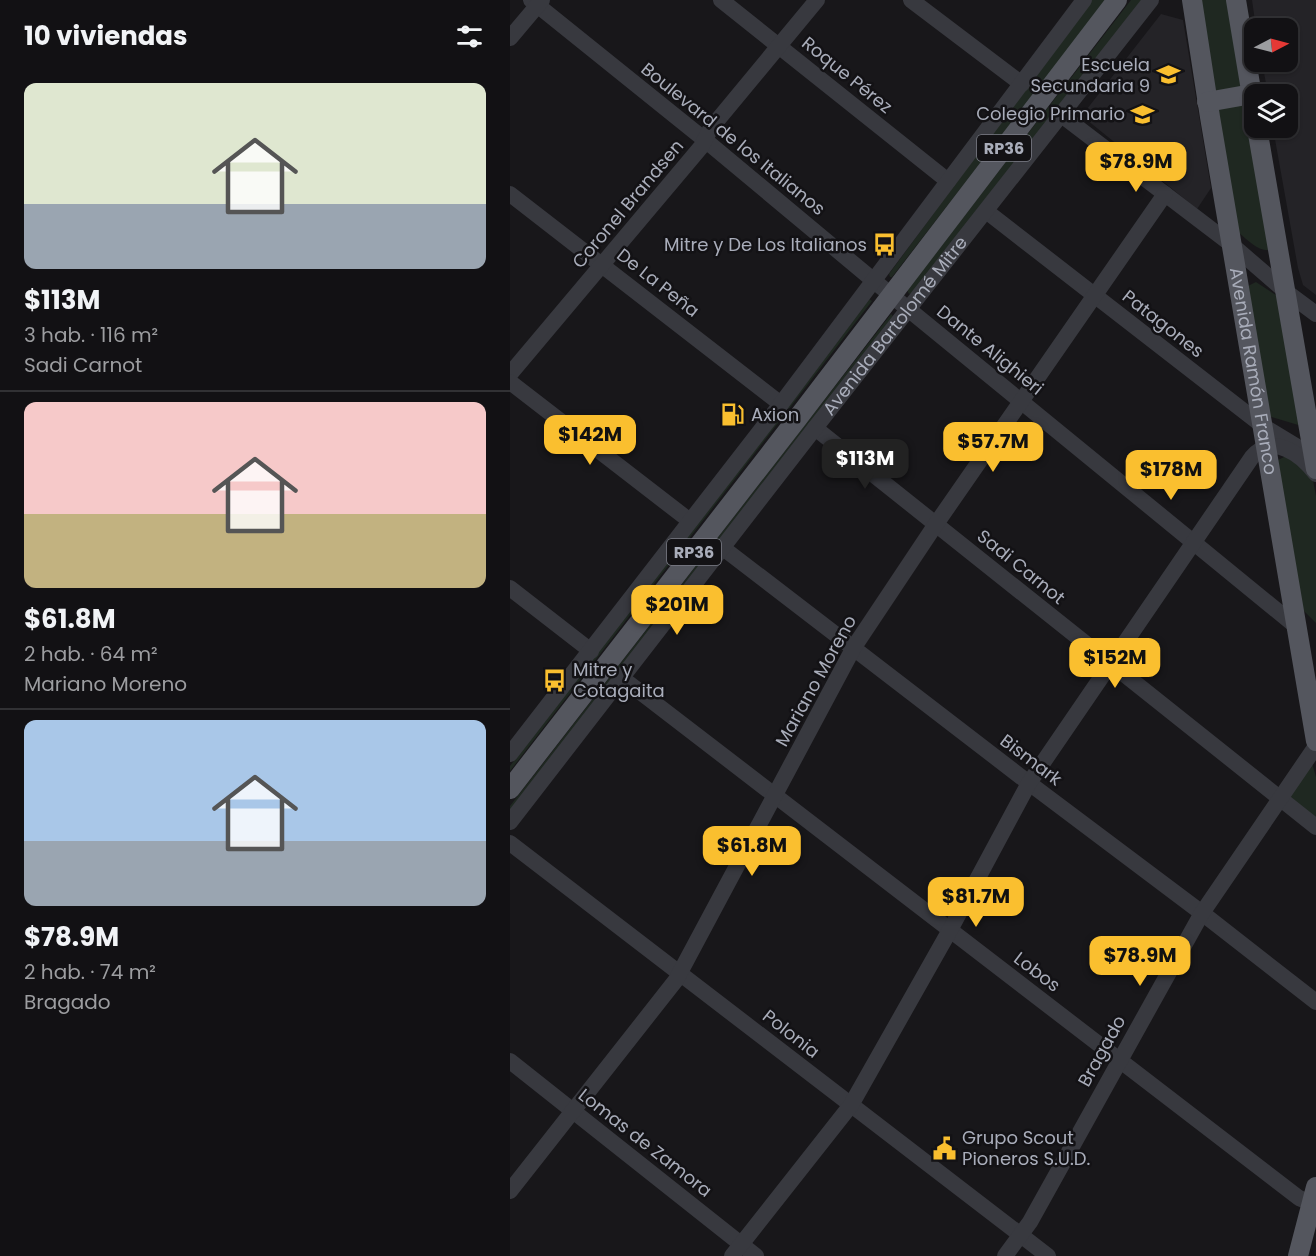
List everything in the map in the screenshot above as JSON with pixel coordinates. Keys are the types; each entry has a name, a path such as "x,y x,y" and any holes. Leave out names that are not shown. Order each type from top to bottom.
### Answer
{"main road":[{"name":"Avenida Bartolomé Mitre","path":"510,789 1117,0"},
{"name":"Avenida Ramón Franco","path":"1192,0 1207,102 1316,741"},
{"path":"1236,0 1250,84"},
{"path":"1207,102 1244,101"},
{"path":"1259,138 1316,468"},
{"path":"1297,627 1316,645"},
{"path":"1298,1256 1314,1199"},
{"path":"1310,1256 1316,1234"}],"street":[{"name":"Roque Pérez","path":"721,0 948,181"},
{"name":"Coronel Brandsen","path":"510,374 603,265 705,140 711,128 817,0"},
{"path":"911,0 1022,84"},
{"path":"510,754 782,405 1084,0"},
{"name":"Avenida Bartolomé Mitre","path":"510,822 1151,0"},
{"path":"510,38 537,2"},
{"name":"Boulevard de los Italianos","path":"537,2 909,309"},
{"path":"1060,114 1232,245 1285,291 1316,314"},
{"name":"De La Peña","path":"510,194 782,405"},
{"name":"Mariano Moreno","path":"510,1191 680,973 854,647 936,524 1166,194"},
{"name":"Patagones","path":"986,211 1263,426 1300,449 1316,468"},
{"name":"Dante Alighieri","path":"909,309 1297,627"},
{"path":"510,382 690,521"},
{"name":"Sadi Carnot","path":"815,428 1316,827"},
{"path":"737,1250 851,1105 950,930 1029,783 1112,665 1252,457 1266,446 1279,446 1293,452 1316,468"},
{"name":"Bismark","path":"723,548 1316,1002"},
{"path":"510,588 591,651"},
{"name":"Lobos","path":"622,678 1299,1198 1314,1199"},
{"name":"Bragado","path":"1005,1256 1022,1235 1202,913 1316,746"},
{"name":"Polonia","path":"510,843 1048,1256"},
{"name":"Lomas de Zamora","path":"510,1061 573,1111 737,1250 756,1256"}],"shaded area":[{"path":"1091,0 1105,0 890,277 889,274"},
{"path":"1131,0 1144,0 909,294 907,290"},
{"path":"1196,0 1232,0 1247,84 1244,84 1244,138 1256,138 1271,250 1258,247 1239,233"},
{"path":"1252,0 1316,0 1316,295 1303,285 1298,268 1275,138 1298,138 1298,84 1266,84 1264,72 1298,72 1298,18 1255,18"},
{"name":"Colegio Primario","path":"1161,14 1183,20 1211,188 1197,209 1087,120 1087,109"},
{"path":"1256,282 1279,297 1305,427 1268,416 1248,286"},
{"path":"869,299 872,301 510,771 510,766"},
{"path":"891,314 893,316 510,813 510,806"},
{"path":"1288,455 1313,480 1316,496 1316,623 1300,607 1278,460"},
{"path":"1312,763 1316,777 1316,819 1287,794"}],"place":[{"name":"Escuela Secundaria 9","path":"1168,75"},
{"name":"Colegio Primario","path":"1143,114"},
{"name":"Mitre y De Los Italianos","path":"885,245"},
{"name":"Axion","path":"733,415"},
{"name":"Mitre y Cotagaita","path":"555,680"},
{"name":"Grupo Scout Pioneros S.U.D.","path":"944,1148"}]}
